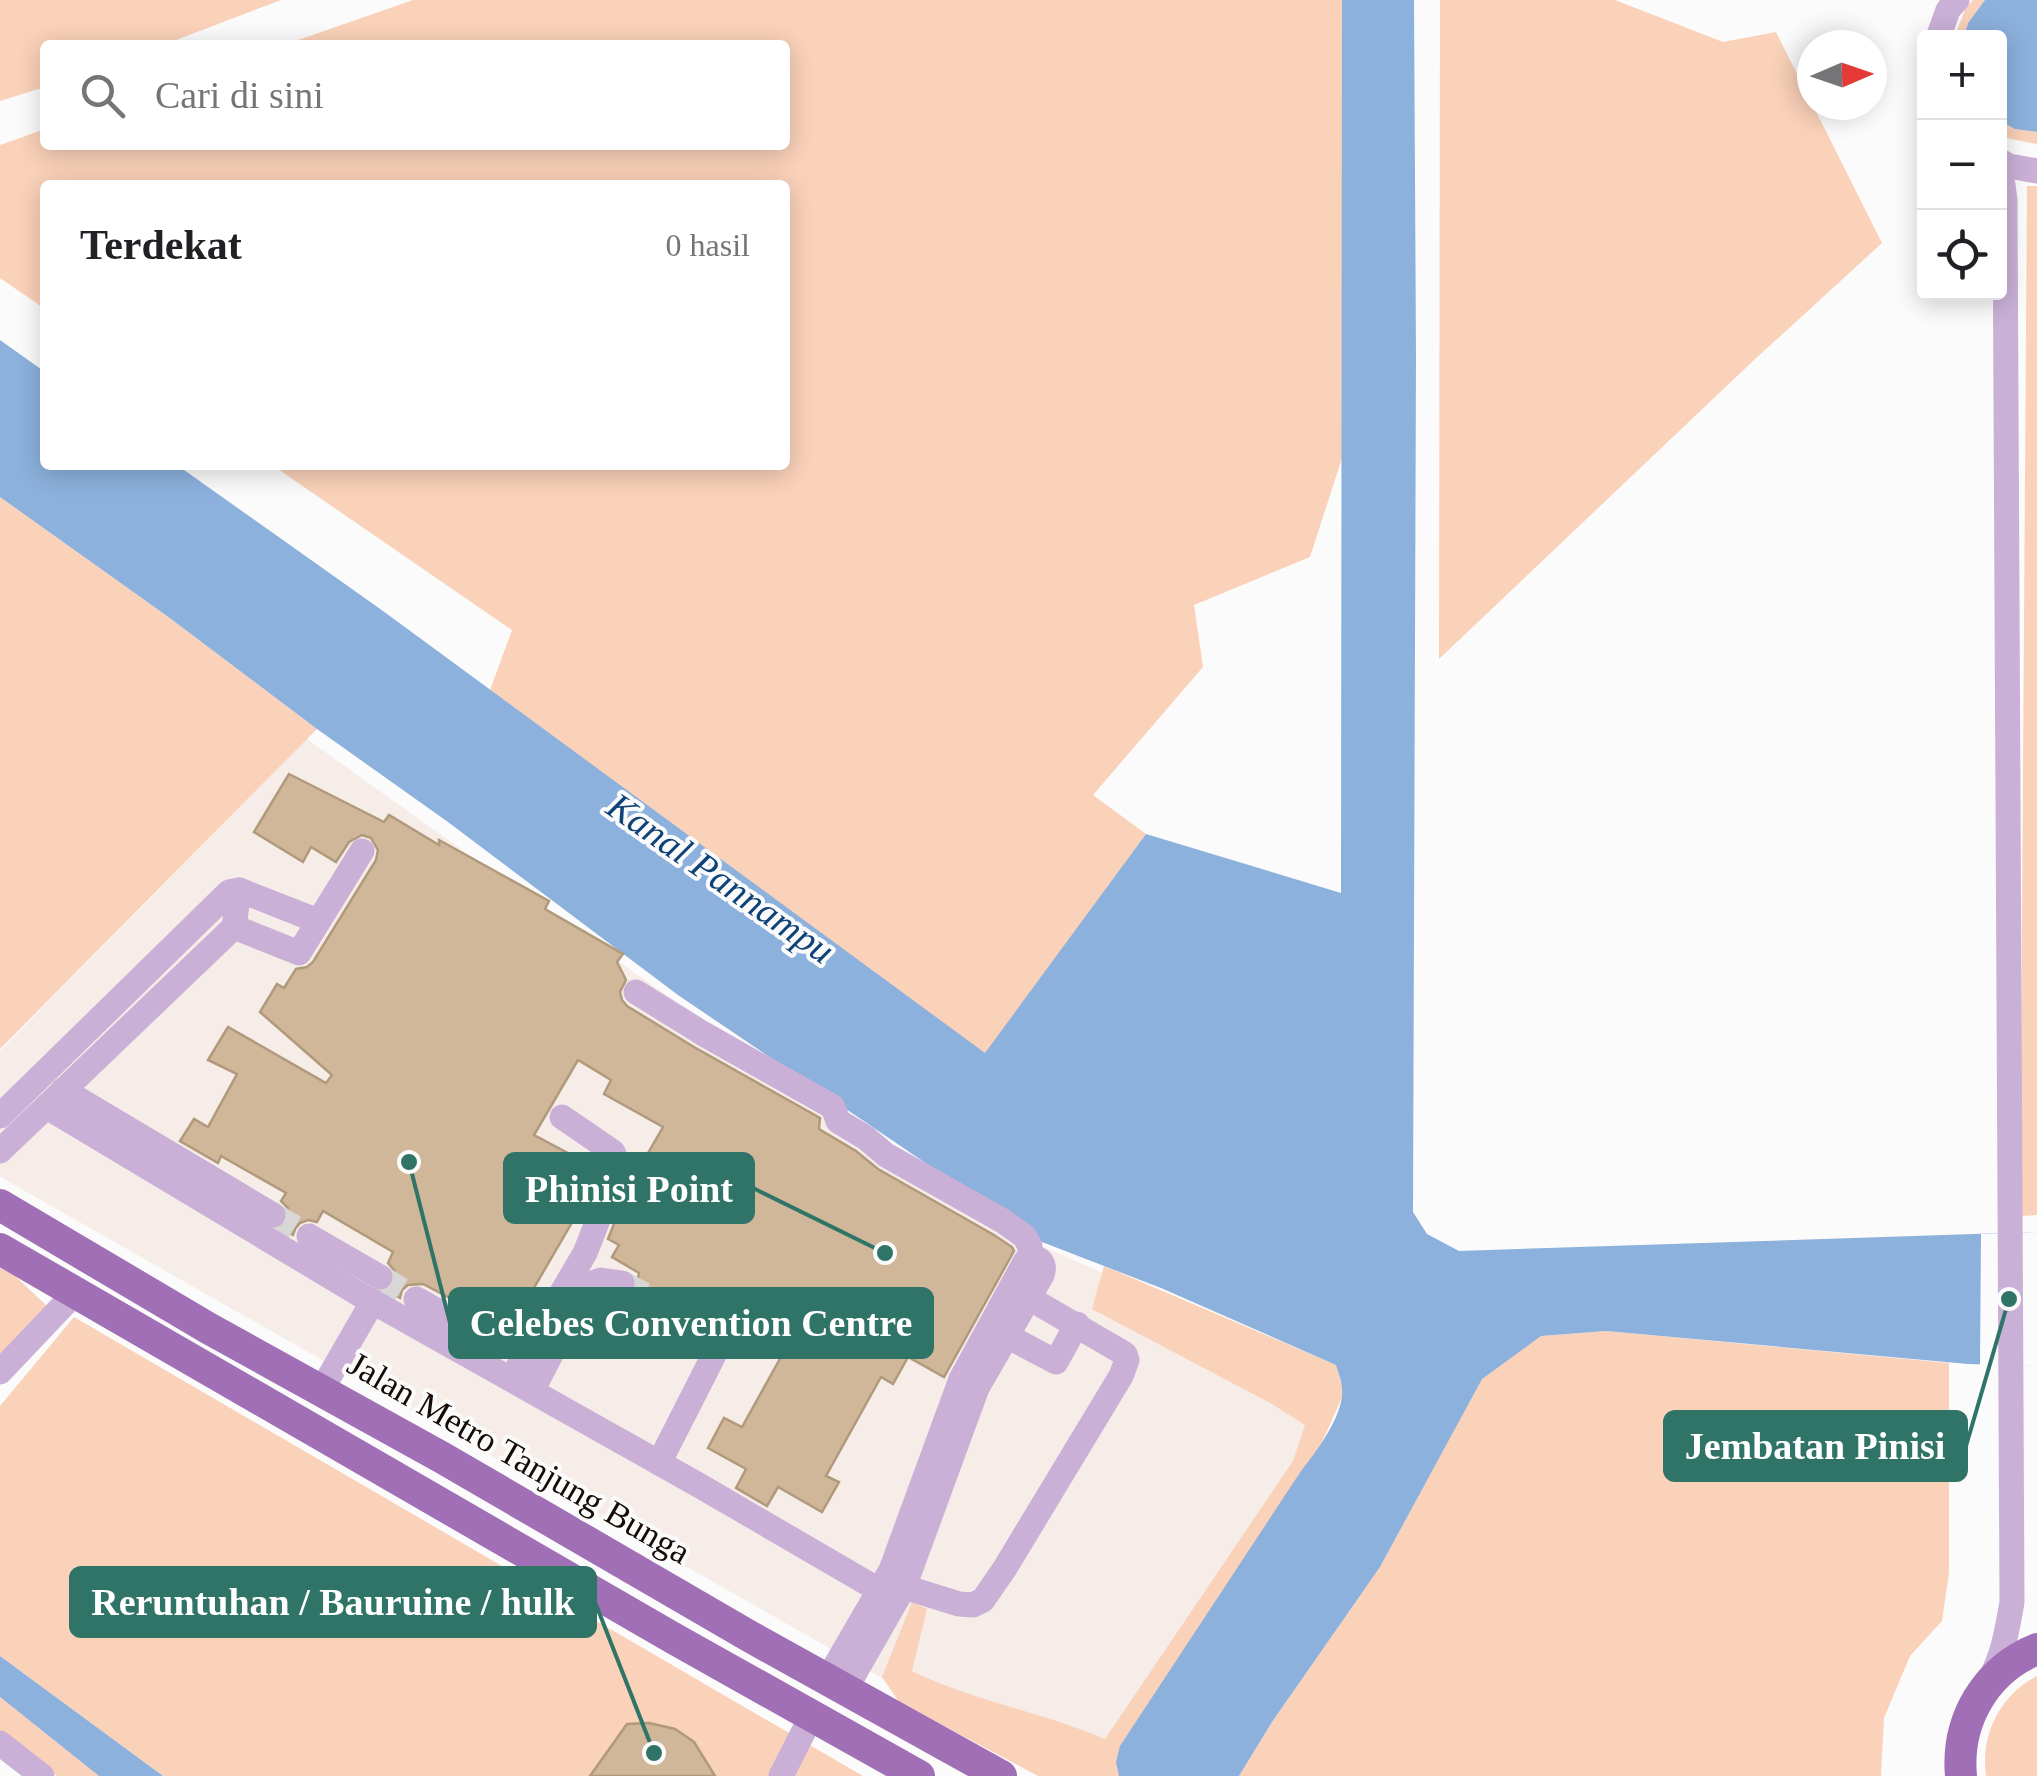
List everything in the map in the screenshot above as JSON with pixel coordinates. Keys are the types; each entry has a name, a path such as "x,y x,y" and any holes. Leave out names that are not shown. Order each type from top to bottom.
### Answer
{"main road":[{"name":"Jalan Metro Tanjung Bunga","path":"0,1205 208,1328 1002,1776"},
{"path":"0,1249 919,1776"},
{"path":"297,1421 315,1387"},
{"path":"1961,1776 1964,1730 1987,1685 2011,1662 2037,1649"}],"street":[{"path":"1941,30 1956,0"},
{"path":"2007,165 2037,170"},
{"path":"1987,1685 1999,1662 2012,1602 2005,210"},
{"path":"234,927 299,953 362,851"},
{"path":"0,1116 229,892 239,890 318,921"},
{"path":"0,1151 234,927 239,890"},
{"path":"636,992 834,1107 838,1121 886,1154 1003,1221 1024,1236 1030,1246 1030,1258"},
{"path":"55,1098 273,1215"},
{"path":"55,1098 371,1291 456,1348 893,1593 959,1604 983,1600 1121,1376 1127,1360 1125,1354 1029,1298"},
{"path":"522,1385 585,1253 619,1168 613,1152 562,1117"},
{"path":"309,1236 371,1291"},
{"path":"836,1685 893,1593 891,1570 948,1441 1044,1268 1037,1258 1025,1262 961,1379 948,1441"},
{"path":"522,1385 587,1286 601,1280 622,1282"},
{"path":"315,1387 371,1291"},
{"path":"0,1372 76,1292"},
{"path":"416,1299 444,1314 456,1348"},
{"path":"1007,1336 1056,1362 1076,1324"},
{"path":"659,1463 718,1348 717,1339 706,1328"},
{"path":"781,1776 812,1715"},
{"path":"0,1743 42,1776"}],"shaded area":[{"path":"0,0 281,0 176,40 40,40 40,89 0,101"},
{"path":"413,0 1342,0 1343,455 1310,557 1194,605 1203,667 1093,795 1146,834 985,1054 490,690 512,630 279,470 790,470 790,180 40,180 40,306 0,278 0,145 40,131 40,150 790,150 790,40 298,40"},
{"path":"1440,0 1615,0 1723,42 1776,32 1797,74 1797,120 1820,120 1882,243 1439,659"},
{"path":"1973,0 1985,0 1966,30 1957,30"},
{"path":"2007,125 2037,132 2037,144 2007,138"},
{"path":"2027,186 2037,186 2037,1215 2020,1216"},
{"path":"0,497 317,729 0,1049"},
{"path":"307,739 639,976 1018,1235 1260,1344 1327,1414 1097,1776 965,1725 0,1177 0,1051"},
{"path":"1104,1266 1336,1365 1344,1393 1317,1453 1301,1471 1119,1776 1038,1776 899,1702 882,1677 912,1602 927,1609 912,1671 1105,1739 1293,1461 1305,1425 1092,1309"},
{"path":"0,1268 15,1276 48,1307 0,1356"},
{"path":"74,1317 863,1776 163,1776 0,1656 0,1406"},
{"path":"1606,1331 1949,1363 1949,1573 1942,1621 1910,1656 1884,1718 1881,1776 1239,1776 1380,1567 1482,1378 1541,1336"},
{"path":"2037,1676 2037,1776 1986,1776 1986,1746 1995,1718 2013,1694"},
{"path":"0,1697 99,1776 57,1776 0,1734"}],"water":[{"name":"Kanal Pannampu","path":"1342,0 1414,0 1413,1212 1427,1234 1459,1251 2037,1232 2037,1366 1968,1364 1606,1331 1541,1336 1482,1379 1380,1567 1239,1776 1119,1776 1116,1762 1120,1746 1328,1432 1342,1399 1336,1365 1161,1288 1042,1242 678,995 448,822 0,497 0,340 40,368 40,470 184,470 383,611 985,1053 1146,834 1341,893"},
{"path":"1985,0 2037,0 2037,132 2007,125 2007,30 1966,30"},
{"path":"0,1656 163,1776 99,1776 0,1697"}],"pier":[{"path":"2037,1232 2037,1366 1980,1365 1981,1234"}],"building":[{"path":"289,774 384,822 389,815 549,901 545,909 623,954 617,962 626,980 620,992 627,1006 820,1118 819,1129 878,1169 1012,1247 1014,1251 944,1377 908,1357 893,1384 881,1377 826,1476 839,1482 822,1512 778,1487 767,1506 736,1488 746,1469 708,1448 724,1418 742,1427 786,1348 732,1318 736,1311 710,1296 691,1323 690,1333 627,1298 635,1292 639,1273 612,1257 619,1245 608,1239 629,1186 663,1127 604,1094 611,1080 578,1060 534,1135 600,1170 588,1202 585,1200 524,1305 529,1308 511,1338 479,1323 484,1316 423,1284 408,1285 400,1298 387,1291 396,1278 388,1263 393,1252 323,1211 317,1222 300,1223 293,1235 282,1229 289,1216 281,1201 286,1193 221,1156 218,1163 180,1141 194,1119 208,1127 237,1074 208,1060 228,1027 326,1083 332,1075 260,1012 277,984 284,988 296,969 313,962 376,860 378,850 371,838 362,835 349,842 336,862 311,847 303,862 254,832"},
{"path":"649,1723 675,1729 694,1742 715,1776 590,1776 627,1724"}],"tunnel":[{"path":"273,1215 309,1236"},
{"path":"380,1277 416,1299"},
{"path":"622,1283 706,1328"}],"place":[{"name":"Celebes Convention Centre","path":"409,1162"},
{"name":"Phinisi Point","path":"885,1253"},
{"name":"Jembatan Pinisi","path":"2009,1299"},
{"name":"Reruntuhan / Bauruine / hulk","path":"654,1753"}]}
